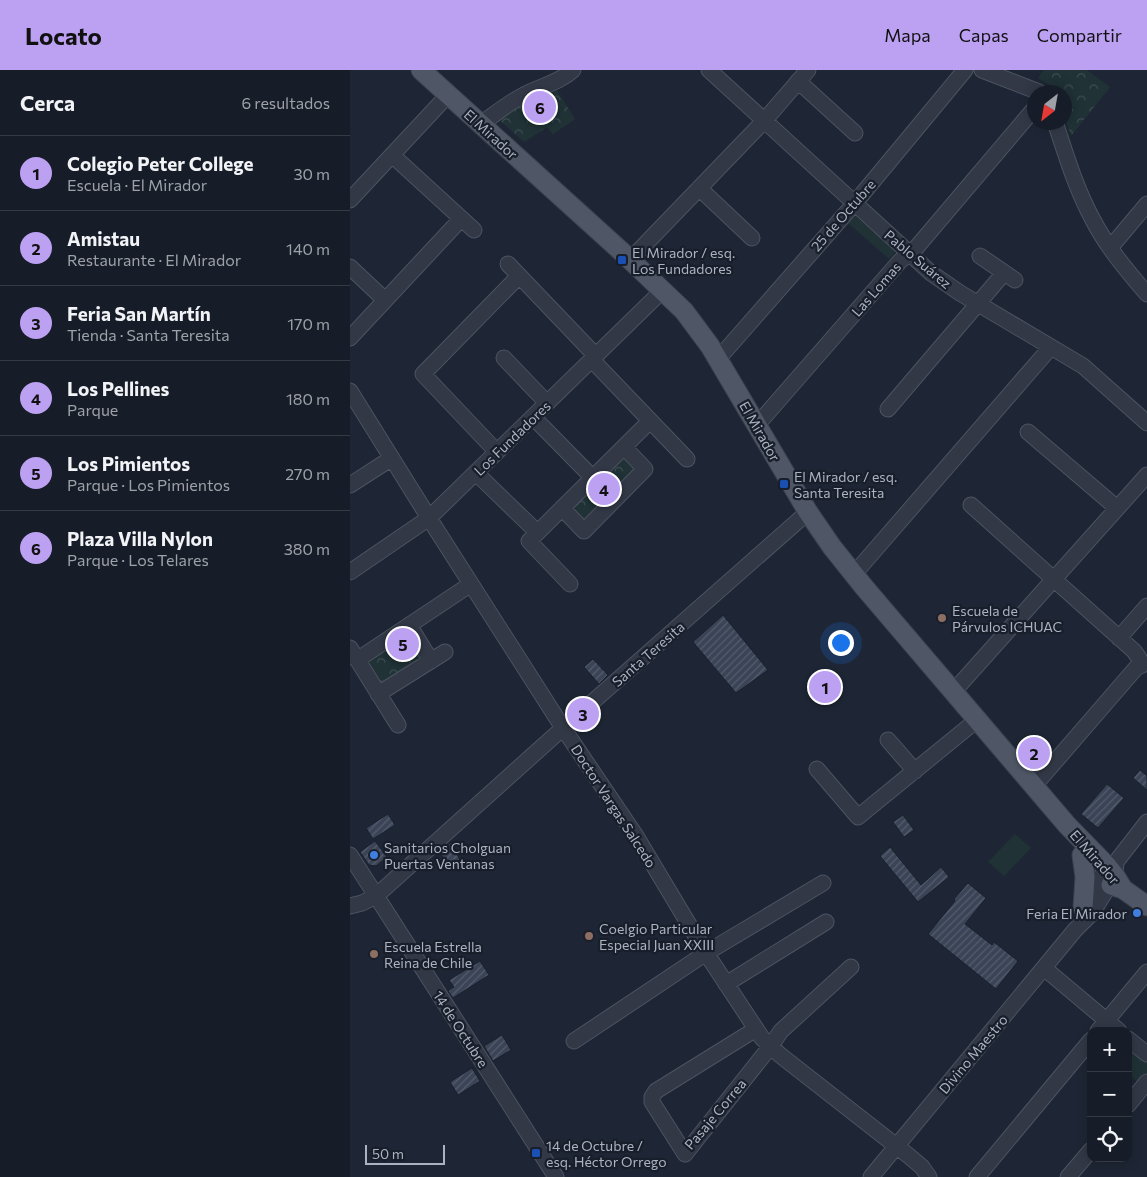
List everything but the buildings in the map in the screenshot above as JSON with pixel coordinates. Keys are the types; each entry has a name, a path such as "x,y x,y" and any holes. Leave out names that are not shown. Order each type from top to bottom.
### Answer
{"main road":[{"name":"El Mirador","path":"421,70 664,290 693,322 718,358 808,512 832,547 1112,876"},
{"name":"El Mirador","path":"1067,825 1072,839 1082,855 1112,876 1147,906"},
{"path":"1082,855 1085,876 1083,908"}],"street":[{"path":"481,124 522,96 557,81 573,70"},
{"name":"Pablo Suárez","path":"709,70 908,254 943,282 977,304 1077,362 1091,372 1147,423"},
{"name":"25 de Octubre","path":"718,358 854,204 965,70"},
{"path":"982,70 1027,87"},
{"path":"630,260 764,120 803,76 855,133"},
{"path":"350,200 448,94"},
{"name":"Las Lomas","path":"757,425 900,261 916,248 1027,117"},
{"path":"1058,130 1078,189 1093,220 1110,248 1147,294"},
{"path":"392,155 474,230"},
{"path":"699,188 752,238"},
{"path":"1110,248 1147,204"},
{"path":"350,338 461,219"},
{"path":"888,410 977,304 1010,276 980,256"},
{"path":"508,264 650,421 687,459"},
{"path":"350,266 385,300"},
{"path":"497,452 423,374 519,276"},
{"name":"Los Fundadores","path":"350,572 429,518 664,290"},
{"path":"854,574 1051,347"},
{"path":"504,358 547,403"},
{"name":"Doctor Vargas Salcedo","path":"350,391 563,728 636,836 706,954 756,1029 770,1047 922,1167 929,1177"},
{"path":"533,417 593,478"},
{"path":"570,584 529,541 650,421"},
{"path":"1028,432 1117,508"},
{"path":"562,508 584,531 645,469 624,447"},
{"path":"350,485 392,458"},
{"path":"476,473 537,532"},
{"path":"954,691 1147,475"},
{"path":"971,505 1136,654 1144,666 1136,668 1034,786"},
{"name":"Santa Teresita","path":"376,896 808,512"},
{"path":"398,725 354,654 409,625 471,584"},
{"path":"1118,638 1147,606"},
{"path":"409,625 431,661"},
{"path":"378,694 445,652"},
{"path":"817,769 858,817 978,719"},
{"path":"888,740 914,771"},
{"name":"Divino Maestro","path":"871,1177 1075,930 1092,913 1112,876 1147,822"},
{"name":"14 de Octubre","path":"350,855 556,1177"},
{"name":"Divino Maestro","path":"1075,930 1083,908 1112,876"},
{"path":"574,1040 706,954 823,883"},
{"path":"350,906 362,903 376,896"},
{"path":"726,984 826,922"},
{"path":"770,1047 781,1031 851,966"},
{"path":"1044,968 1102,1026 1147,972"},
{"name":"Pasaje Correa","path":"756,1029 656,1091 652,1097 652,1102 685,1154 770,1047"},
{"path":"1132,1042 1147,1054"},
{"path":"977,1177 1087,1045"},
{"path":"1137,1103 1147,1082"},
{"path":"1072,1176 1087,1155"}],"green space":[{"path":"1044,70 1087,70 1110,87 1071,136 1069,130 1072,130 1072,85 1049,85 1038,78"},
{"path":"554,86 575,119 553,134 547,127 524,142 497,118"},
{"path":"855,216 896,251 889,259 848,223"},
{"path":"624,448 644,469 584,530 563,508"},
{"path":"410,630 428,659 381,687 364,660"},
{"path":"1015,834 1031,848 1004,876 988,862"},
{"path":"1132,1049 1147,1062 1147,1075 1140,1084 1132,1077"}],"place":[{"name":"Plaza Villa Nylon","path":"540,107"},
{"name":"El Mirador / esq. Los Fundadores","path":"622,260"},
{"name":"El Mirador / esq. Santa Teresita","path":"784,484"},
{"name":"Los Pellines","path":"604,489"},
{"name":"Escuela de Párvulos ICHUAC","path":"942,618"},
{"name":"Los Pimientos","path":"403,644"},
{"name":"Colegio Peter College","path":"825,687"},
{"name":"Feria San Martín","path":"583,714"},
{"name":"Amistau","path":"1034,753"},
{"name":"Sanitarios Cholguan Puertas Ventanas","path":"374,855"},
{"name":"Feria El Mirador","path":"1137,913"},
{"name":"Coelgio Particular Especial Juan XXIII","path":"589,936"},
{"name":"Escuela Estrella Reina de Chile","path":"374,954"},
{"name":"14 de Octubre / esq. Héctor Orrego","path":"536,1153"}]}
